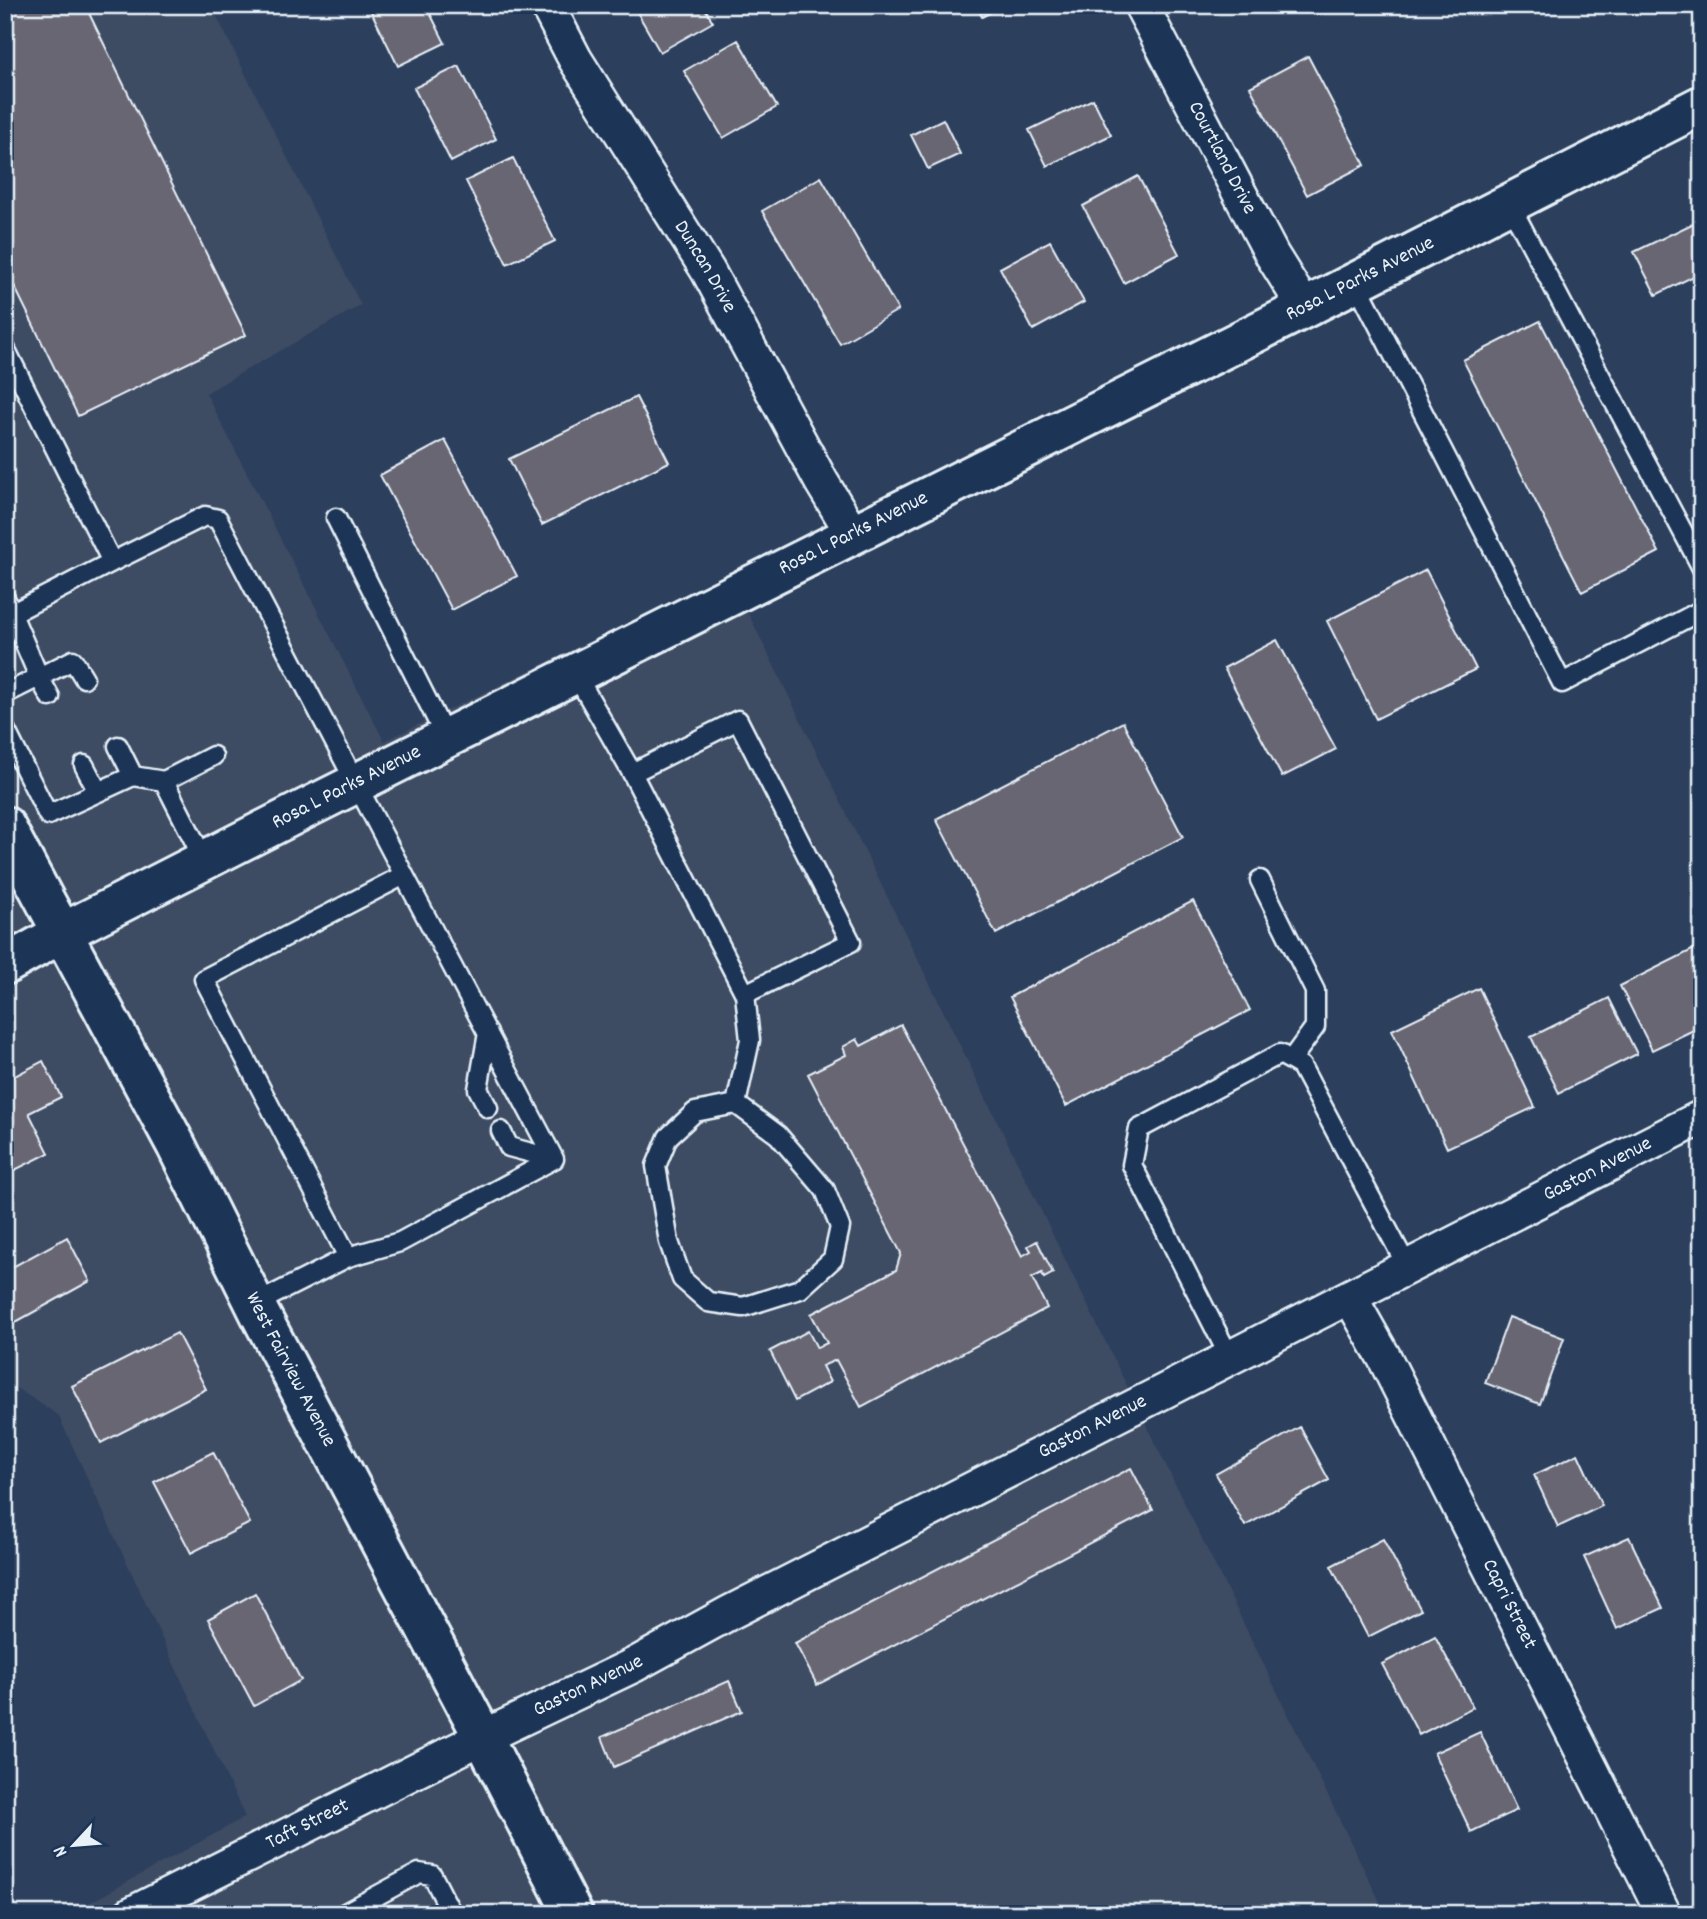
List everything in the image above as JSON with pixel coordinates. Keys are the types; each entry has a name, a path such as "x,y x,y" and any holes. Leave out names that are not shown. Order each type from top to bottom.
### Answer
{"street":[{"name":"Duncan Drive","path":"547,5 575,59 708,271 821,481 853,534"},
{"name":"Courtland Drive","path":"1141,5 1272,255 1305,308"},
{"name":"Rosa L Parks Avenue","path":"5,965 355,783 1305,308 1702,105"},
{"name":"West Fairview Avenue","path":"5,826 176,1145 255,1304 573,1914"},
{"name":"Gaston Avenue","path":"483,1737 634,1665 729,1613 1702,1117"},
{"name":"Capri Street","path":"1350,1297 1391,1371 1664,1914"},
{"name":"Taft Street","path":"131,1914 483,1737"}],"lane":[{"path":"1509,203 1702,568"},
{"path":"1356,282 1562,683 1702,610"},
{"path":"5,348 112,562"},
{"path":"50,697 8,609 205,516 218,519 554,1159"},
{"path":"336,518 446,738"},
{"path":"5,694 74,660 83,678"},
{"path":"576,673 632,773 745,994 750,1040 736,1104"},
{"path":"632,773 738,720 851,942 745,994"},
{"path":"5,729 48,815 133,776 164,782 213,756"},
{"path":"118,746 133,776"},
{"path":"84,765 98,792"},
{"path":"164,782 204,860"},
{"path":"348,1257 204,979 404,875"},
{"path":"1261,880 1315,990 1315,1027 1290,1060"},
{"path":"488,1033 478,1089 488,1108"},
{"path":"1230,1358 1132,1165 1139,1129 1280,1054 1301,1066 1408,1268"},
{"path":"736,1104 778,1135 825,1190 840,1227 833,1259 800,1289 743,1307 708,1302 682,1279 669,1242 656,1166 668,1137 695,1112 736,1104"},
{"path":"501,1131 509,1147 554,1159"},
{"path":"255,1304 348,1257 400,1242 554,1159"},
{"path":"343,1914 419,1873 432,1875 452,1914"}],"shaded area":[{"path":"5,5 211,5 361,305 206,393 384,741 729,574 1386,1914 69,1914 245,1817 58,1415 5,1381"}],"building":[{"path":"5,5 85,5 246,335 78,416 5,267"},
{"path":"368,5 426,5 445,43 398,66"},
{"path":"633,5 703,5 713,22 660,52"},
{"path":"976,5 1005,5 982,17"},
{"path":"738,40 777,107 723,138 684,71"},
{"path":"1308,56 1365,165 1307,195 1250,87"},
{"path":"459,66 496,139 451,162 414,88"},
{"path":"1093,99 1111,135 1047,166 1029,130"},
{"path":"943,119 960,154 928,169 911,135"},
{"path":"513,158 555,241 507,264 466,181"},
{"path":"1138,176 1179,254 1124,283 1083,206"},
{"path":"821,177 898,310 840,344 762,211"},
{"path":"1702,219 1702,272 1656,295 1634,252"},
{"path":"1050,241 1084,302 1033,330 1000,268"},
{"path":"1540,321 1659,552 1582,592 1463,360"},
{"path":"636,397 669,462 542,525 509,459"},
{"path":"445,440 517,576 452,610 380,475"},
{"path":"1426,570 1476,669 1376,719 1327,621"},
{"path":"1277,640 1336,749 1282,777 1224,668"},
{"path":"1123,722 1183,837 996,934 936,819"},
{"path":"1193,901 1250,1010 1066,1106 1010,997"},
{"path":"1698,947 1702,954 1702,1026 1652,1050 1620,986"},
{"path":"1479,988 1535,1107 1447,1148 1392,1030"},
{"path":"1609,998 1637,1054 1559,1093 1531,1037"},
{"path":"901,1025 1022,1256 1031,1251 1028,1246 1037,1241 1053,1273 1044,1278 1042,1273 1032,1278 1047,1308 861,1407 836,1360 822,1366 830,1382 795,1401 770,1351 808,1331 817,1348 827,1343 811,1314 896,1270 901,1253 808,1074 846,1055 843,1047 857,1039 861,1046"},
{"path":"43,1061 61,1097 29,1113 49,1153 5,1175 5,1081"},
{"path":"67,1237 90,1281 5,1328 5,1271"},
{"path":"1509,1317 1564,1338 1540,1404 1485,1383"},
{"path":"177,1333 206,1389 101,1443 72,1386"},
{"path":"1300,1427 1329,1480 1245,1526 1216,1474"},
{"path":"213,1452 250,1523 191,1553 154,1482"},
{"path":"1578,1454 1602,1506 1558,1527 1534,1475"},
{"path":"1131,1468 1153,1510 817,1685 795,1643"},
{"path":"1629,1537 1663,1608 1617,1629 1584,1557"},
{"path":"1383,1539 1421,1610 1368,1637 1331,1566"},
{"path":"255,1593 301,1680 254,1706 208,1619"},
{"path":"1435,1636 1473,1707 1419,1735 1382,1664"},
{"path":"729,1681 742,1711 614,1767 602,1737"},
{"path":"1480,1732 1517,1810 1471,1832 1434,1753"}]}
